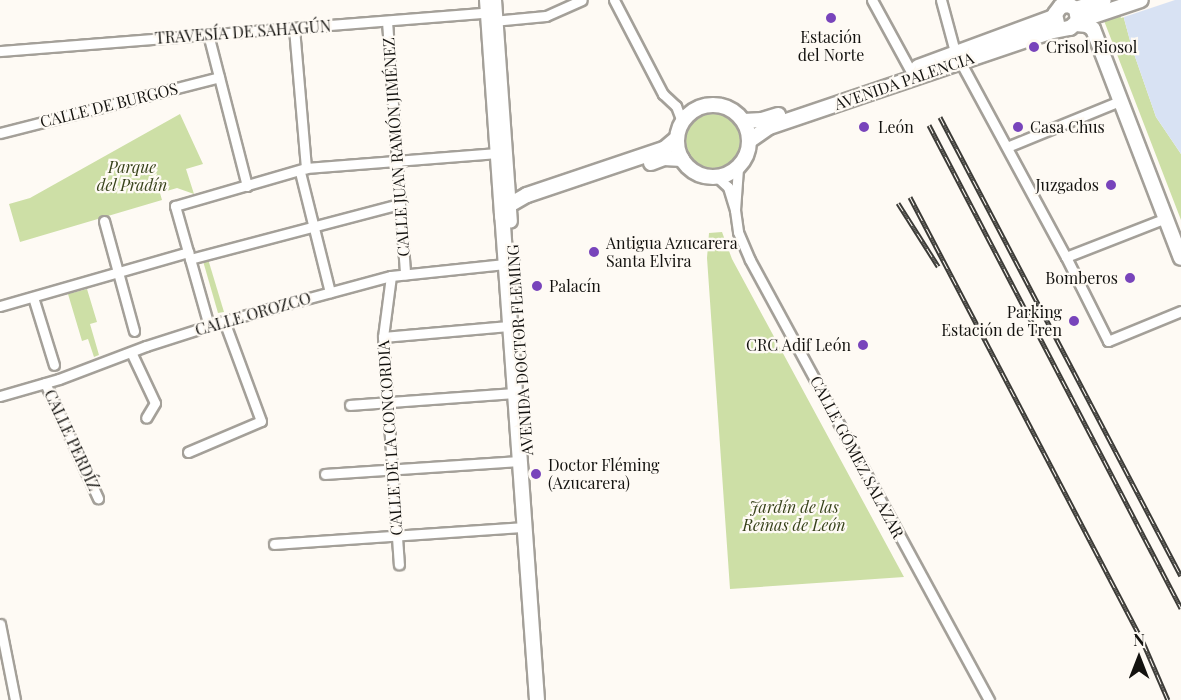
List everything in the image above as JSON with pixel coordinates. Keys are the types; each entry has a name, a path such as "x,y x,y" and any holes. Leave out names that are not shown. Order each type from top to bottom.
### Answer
{"main road":[{"name":"AVENIDA DOCTOR FLEMING","path":"495,0 489,14 497,153 506,220 546,700"},
{"name":"AVENIDA PALENCIA","path":"749,141 769,127 1066,15 1141,0"},
{"path":"1093,29 1105,8"},
{"name":"AVENIDA DOCTOR FLEMING","path":"489,14 510,205"},
{"path":"1066,15 1093,29 1181,258"},
{"name":"AVENIDA PALENCIA","path":"744,121 762,120 912,74"},
{"path":"710,105 730,110 744,121 749,141 744,160 738,168 717,177 697,173 682,159 677,138 682,122 692,113 710,105"},
{"path":"677,138 664,149 527,195 503,211 506,220 523,207 664,158 682,159"},
{"path":"508,186 519,194 527,195"},
{"name":"AVENIDA DOCTOR FLEMING","path":"509,264 509,326 537,700"}],"street":[{"name":"TRAVESÍA DE SAHAGÚN","path":"0,51 489,14 546,16 582,0"},
{"path":"614,0 663,94 675,106 682,122"},
{"path":"872,0 912,74"},
{"path":"941,0 958,57 1066,257 1108,341 1181,311"},
{"name":"CALLE JUAN RAMÓN JIMÉNEZ","path":"387,21 405,274"},
{"path":"294,28 303,170 330,292"},
{"path":"208,34 247,186"},
{"name":"CALLE DE BURGOS","path":"0,133 219,77"},
{"path":"1007,147 1120,101"},
{"path":"209,326 175,206 303,170 497,153"},
{"name":"CALLE GÓMEZ SALAZAR","path":"735,210 738,168"},
{"name":"CALLE GÓMEZ SALAZAR","path":"717,177 728,187 735,210 738,232 750,260 989,700"},
{"path":"1,304 119,272 314,227 399,204"},
{"path":"1066,257 1166,218"},
{"path":"104,221 134,331"},
{"name":"CALLE OROZCO","path":"0,396 45,383 224,321 391,276 509,264"},
{"name":"CALLE DE LA CONCORDIA","path":"391,276 383,338 399,564"},
{"path":"33,297 54,365"},
{"path":"188,452 261,421 224,321"},
{"path":"383,338 509,326"},
{"path":"131,352 155,403 146,418"},
{"name":"CALLE PERDÍZ","path":"45,383 98,498"},
{"path":"350,405 514,393"},
{"path":"325,474 519,461"},
{"path":"274,544 524,526"},
{"path":"0,624 15,700"}],"green space":[{"path":"1096,0 1119,0 1132,48 1156,117 1181,154 1181,220"},
{"name":"Parque del Pradín","path":"180,114 203,164 186,169 194,194 177,188 160,193 162,200 20,242 9,204 30,198"},
{"path":"713,114 723,116 732,122 738,131 740,141 738,151 732,160 723,166 713,168 703,166 694,160 688,151 686,141 688,131 694,122 703,116"},
{"name":"Jardín de las Reinas de León","path":"722,232 732,259 904,577 730,589 707,258 709,233"},
{"path":"208,259 224,312 218,313 203,261"},
{"path":"87,289 97,322 90,324 99,355 94,357 88,339 82,341 68,294"}],"water":[{"path":"1119,0 1181,0 1181,154 1156,117 1132,48"}],"pier":[{"path":"1116,0 1175,0 1121,18"}],"railway":[{"path":"940,117 1181,576"},
{"path":"929,125 1181,608"},
{"path":"910,197 1143,642 1168,700"},
{"path":"898,203 938,266"}],"place":[{"name":"Estación del Norte","path":"831,18"},
{"name":"Crisol Riosol","path":"1034,47"},
{"name":"León","path":"864,127"},
{"name":"Casa Chus","path":"1018,127"},
{"name":"Juzgados","path":"1111,185"},
{"name":"Antigua Azucarera Santa Elvira","path":"594,252"},
{"name":"Bomberos","path":"1130,278"},
{"name":"Palacín","path":"537,286"},
{"name":"Parking Estación de Tren","path":"1074,321"},
{"name":"CRC Adif León","path":"863,345"},
{"name":"Doctor Fléming (Azucarera)","path":"536,474"}]}
